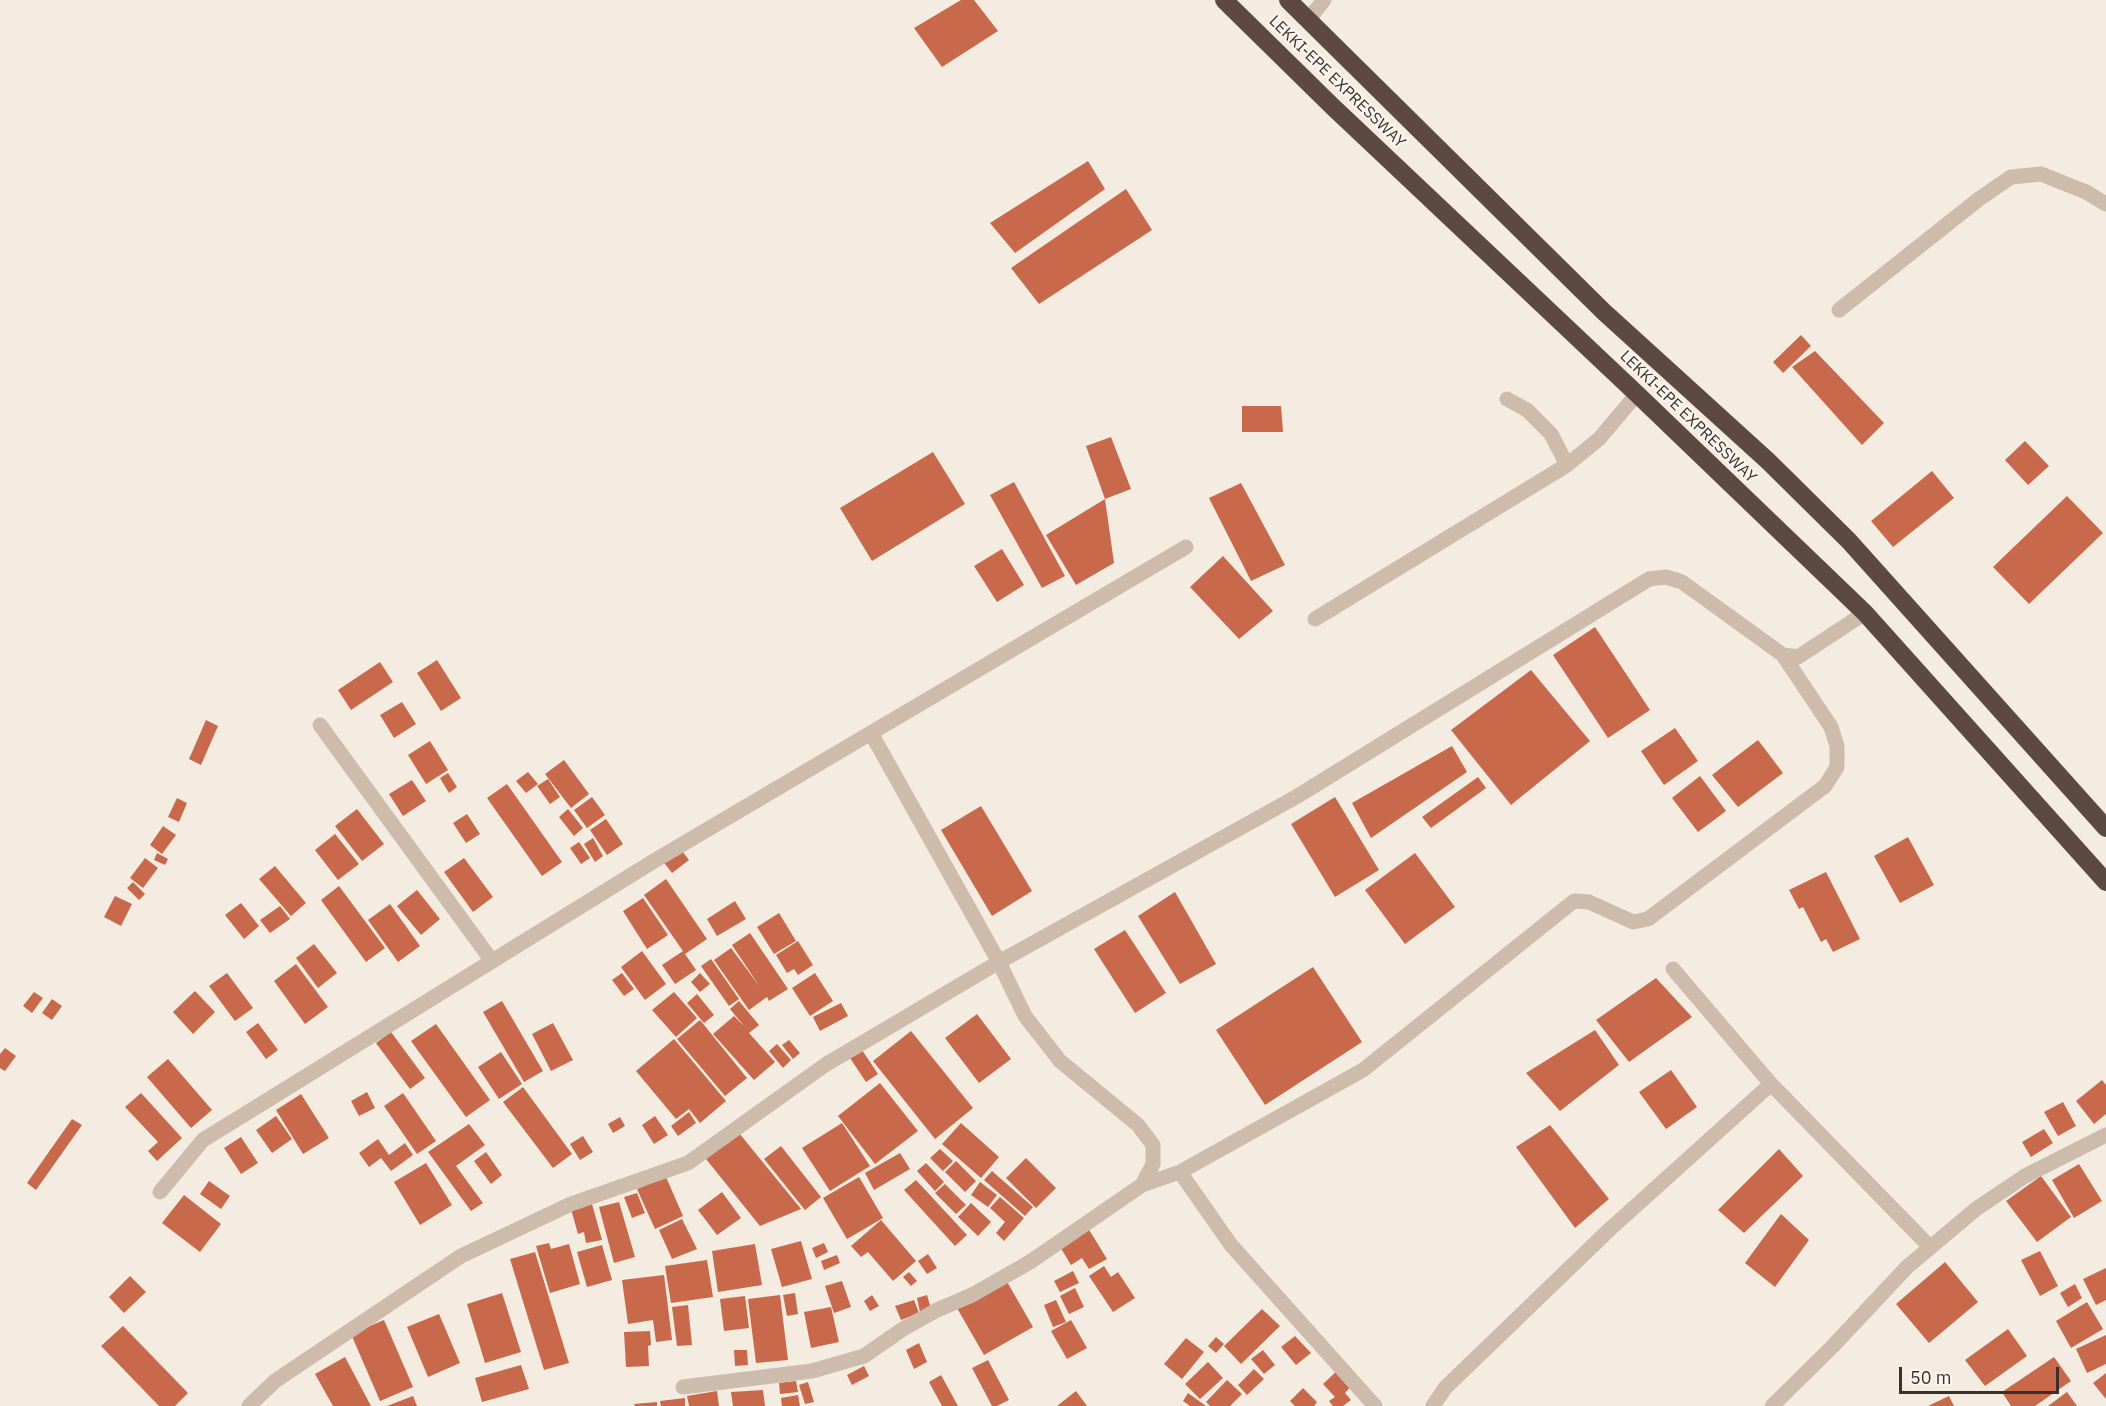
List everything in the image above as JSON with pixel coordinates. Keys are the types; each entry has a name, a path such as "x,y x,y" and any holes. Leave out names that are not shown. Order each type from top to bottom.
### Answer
{"highway":[{"name":"LEKKI-EPE EXPRESSWAY","path":"1224,0 1333,107 1865,613 2106,882"},
{"name":"LEKKI-EPE EXPRESSWAY","path":"1288,0 1539,249 1768,461 1849,541 2106,828"}],"street":[{"path":"1309,19 1324,0"},
{"path":"1839,310 1979,199 2011,177 2041,174 2086,192 2106,204"},
{"path":"1315,620 1567,465 1599,439 1637,394"},
{"path":"1507,399 1527,410 1551,434 1567,465"},
{"path":"160,1192 203,1140 654,861 1186,547"},
{"path":"249,1406 275,1382 461,1256 571,1204 688,1163 825,1065 999,962 1296,797 1649,579 1666,577 1682,582 1783,655 1831,727 1838,746 1837,767 1825,786 1648,919 1633,922 1589,902 1575,900 1363,1070 1180,1172 1142,1185 1030,1262 972,1295 937,1310 903,1329 864,1356 812,1371 683,1387"},
{"path":"1783,655 1798,657 1865,613"},
{"path":"320,725 492,961"},
{"path":"871,733 999,962 1024,1016 1060,1061 1138,1125 1153,1145 1153,1164 1142,1185"},
{"path":"1673,969 1772,1084 1930,1247"},
{"path":"1433,1406 1445,1388 1609,1230 1772,1084"},
{"path":"1772,1406 1832,1347 1907,1267 1976,1209 2025,1176 2106,1135"},
{"path":"1180,1172 1231,1245 1375,1406"}],"building":[{"path":"961,0 974,0 998,31 942,67 914,28"},
{"path":"1088,161 1105,189 1015,253 990,223"},
{"path":"1126,189 1152,230 1039,304 1011,268"},
{"path":"1801,335 1811,346 1783,373 1773,362"},
{"path":"1815,351 1884,423 1862,445 1792,367"},
{"path":"1242,406 1281,406 1283,432 1242,432"},
{"path":"1111,437 1131,489 1105,499 1086,446"},
{"path":"2025,441 2049,466 2028,485 2005,460"},
{"path":"933,452 965,504 872,561 840,508"},
{"path":"1932,471 1954,498 1893,547 1871,521"},
{"path":"1014,482 1065,576 1042,588 990,495"},
{"path":"1241,483 1285,565 1251,581 1209,498"},
{"path":"2067,496 2103,533 2029,604 1993,567"},
{"path":"1105,499 1114,563 1076,585 1046,535"},
{"path":"1002,549 1024,585 997,602 974,566"},
{"path":"1223,556 1273,611 1239,639 1190,587"},
{"path":"1595,627 1650,710 1608,738 1553,655"},
{"path":"437,660 461,698 441,711 417,673"},
{"path":"380,662 393,682 351,710 338,690"},
{"path":"1531,670 1590,741 1511,805 1451,730"},
{"path":"402,702 416,724 394,738 380,715"},
{"path":"206,720 218,726 201,765 189,759"},
{"path":"1675,728 1698,761 1664,785 1641,751"},
{"path":"1758,740 1783,773 1738,807 1712,775"},
{"path":"430,741 448,770 426,784 408,755"},
{"path":"1452,746 1467,772 1371,838 1352,803"},
{"path":"564,760 589,794 571,808 545,774"},
{"path":"528,772 538,784 526,793 516,781"},
{"path":"448,773 457,787 449,793 440,778"},
{"path":"1700,776 1726,811 1698,832 1672,798"},
{"path":"1478,777 1486,788 1431,828 1422,817"},
{"path":"548,779 560,797 550,804 537,786"},
{"path":"412,780 426,801 403,816 389,794"},
{"path":"507,784 562,862 542,876 487,798"},
{"path":"592,797 605,815 587,828 574,810"},
{"path":"1335,797 1379,870 1335,897 1291,824"},
{"path":"177,798 187,803 179,822 168,817"},
{"path":"981,806 1032,891 992,916 941,830"},
{"path":"357,809 384,844 362,861 335,826"},
{"path":"568,809 583,828 574,836 559,817"},
{"path":"467,814 480,834 466,843 453,823"},
{"path":"606,819 623,844 607,855 590,830"},
{"path":"163,826 176,835 162,854 150,845"},
{"path":"335,834 359,864 338,880 315,850"},
{"path":"1908,837 1934,885 1900,903 1874,856"},
{"path":"593,838 603,856 595,862 584,844"},
{"path":"579,842 590,858 581,864 570,848"},
{"path":"679,847 689,860 672,873 662,860"},
{"path":"157,853 168,859 165,865 154,860"},
{"path":"1415,853 1455,907 1405,944 1365,890"},
{"path":"145,858 158,868 143,888 130,878"},
{"path":"464,858 493,897 473,912 444,872"},
{"path":"275,866 306,903 291,916 259,879"},
{"path":"1826,872 1860,939 1833,952 1826,939 1821,942 1803,907 1799,909 1789,890"},
{"path":"666,879 707,939 685,954 696,970 675,984 662,965 683,951 644,895"},
{"path":"133,882 145,894 139,900 127,888"},
{"path":"339,886 385,948 366,962 321,900"},
{"path":"417,890 440,919 421,935 397,906"},
{"path":"1175,892 1216,964 1180,984 1138,916"},
{"path":"115,896 132,904 121,926 104,917"},
{"path":"643,898 668,935 647,949 623,911"},
{"path":"735,901 746,919 717,936 707,919"},
{"path":"241,903 259,926 244,939 225,915"},
{"path":"390,904 420,946 398,962 368,920"},
{"path":"280,906 290,919 270,933 260,920"},
{"path":"779,913 796,941 774,954 757,927"},
{"path":"1125,930 1166,993 1135,1013 1094,949"},
{"path":"750,933 788,989 769,1001 767,997 749,1010 714,960 731,948 760,987 732,945"},
{"path":"798,941 813,965 798,975 794,969 787,973 776,955"},
{"path":"314,944 337,973 318,988 296,958"},
{"path":"642,951 666,984 645,1000 621,967"},
{"path":"711,959 739,999 729,1006 701,966"},
{"path":"296,964 328,1007 305,1024 274,981"},
{"path":"1313,967 1362,1042 1265,1105 1216,1030"},
{"path":"227,973 253,1008 235,1021 209,986"},
{"path":"622,973 634,989 624,996 612,980"},
{"path":"700,973 710,984 700,992 691,982"},
{"path":"815,973 833,1001 810,1016 792,988"},
{"path":"1656,978 1692,1017 1629,1062 1596,1020"},
{"path":"195,991 215,1012 193,1034 173,1012"},
{"path":"34,992 43,998 32,1013 23,1006"},
{"path":"674,992 697,1018 676,1037 652,1010"},
{"path":"697,994 714,1015 704,1023 687,1003"},
{"path":"52,999 62,1006 52,1020 42,1013"},
{"path":"502,1001 543,1071 524,1082 483,1012"},
{"path":"739,1001 759,1025 749,1033 775,1062 754,1080 713,1034 734,1016 744,1026 730,1009"},
{"path":"841,1003 848,1016 820,1031 813,1017"},
{"path":"977,1014 1011,1059 979,1083 945,1038"},
{"path":"700,1020 747,1078 725,1096 677,1039"},
{"path":"258,1023 278,1050 266,1059 246,1032"},
{"path":"553,1023 573,1060 551,1071 532,1034"},
{"path":"436,1024 490,1100 466,1117 411,1041"},
{"path":"1595,1030 1619,1065 1560,1111 1526,1073"},
{"path":"911,1031 973,1108 935,1139 873,1061"},
{"path":"391,1032 425,1078 410,1089 376,1043"},
{"path":"674,1039 726,1101 700,1123 689,1109 676,1119 636,1071"},
{"path":"789,1040 800,1053 793,1059 782,1045"},
{"path":"777,1044 791,1060 783,1068 769,1051"},
{"path":"5,1048 16,1056 5,1071 0,1068 0,1054"},
{"path":"862,1050 878,1074 866,1082 850,1058"},
{"path":"501,1052 522,1084 499,1099 478,1067"},
{"path":"168,1059 212,1110 191,1128 147,1077"},
{"path":"1671,1070 1697,1107 1666,1129 1639,1092"},
{"path":"2102,1080 2106,1085 2106,1114 2094,1124 2076,1101"},
{"path":"880,1083 918,1131 875,1164 838,1116"},
{"path":"523,1087 572,1154 553,1168 503,1102"},
{"path":"367,1092 375,1108 359,1116 351,1101"},
{"path":"141,1093 182,1138 157,1161 148,1151 158,1142 125,1107"},
{"path":"403,1093 436,1141 417,1154 384,1106"},
{"path":"301,1094 329,1138 303,1154 276,1110"},
{"path":"2063,1102 2076,1126 2058,1136 2044,1112"},
{"path":"689,1112 696,1123 678,1136 671,1126"},
{"path":"276,1116 292,1139 272,1153 256,1130"},
{"path":"655,1116 668,1135 654,1144 642,1125"},
{"path":"620,1117 625,1126 613,1133 608,1124"},
{"path":"72,1119 82,1125 36,1190 27,1183"},
{"path":"842,1123 870,1166 830,1191 802,1148"},
{"path":"961,1123 999,1157 981,1178 942,1144"},
{"path":"469,1124 485,1145 456,1166 483,1203 471,1211 428,1152"},
{"path":"1550,1125 1609,1199 1575,1228 1516,1147"},
{"path":"2044,1129 2053,1143 2031,1157 2022,1142"},
{"path":"739,1133 801,1209 760,1226 706,1159"},
{"path":"583,1136 593,1152 580,1160 570,1144"},
{"path":"241,1137 258,1163 241,1174 224,1148"},
{"path":"378,1139 389,1155 405,1143 413,1155 391,1171 381,1158 369,1167 359,1153"},
{"path":"781,1146 821,1197 805,1210 764,1159"},
{"path":"940,1149 953,1161 943,1171 930,1158"},
{"path":"1779,1149 1803,1176 1744,1233 1718,1210"},
{"path":"486,1152 502,1175 491,1184 474,1161"},
{"path":"900,1153 910,1169 874,1190 865,1173"},
{"path":"1026,1158 1056,1188 1036,1208 1006,1178"},
{"path":"956,1161 976,1181 965,1192 945,1172"},
{"path":"426,1163 452,1205 420,1225 394,1182"},
{"path":"926,1163 944,1182 935,1191 917,1171"},
{"path":"2079,1164 2102,1201 2074,1218 2052,1180"},
{"path":"992,1171 1033,1207 1025,1216 984,1180"},
{"path":"2041,1176 2071,1217 2037,1242 2006,1201"},
{"path":"666,1177 683,1216 655,1229 637,1189"},
{"path":"859,1177 883,1218 847,1239 823,1198"},
{"path":"916,1180 967,1235 955,1246 904,1190"},
{"path":"209,1181 230,1196 221,1209 200,1194"},
{"path":"980,1182 997,1195 988,1207 971,1195"},
{"path":"945,1184 966,1205 956,1214 935,1193"},
{"path":"722,1192 741,1218 717,1235 698,1210"},
{"path":"637,1193 645,1213 632,1218 624,1197"},
{"path":"184,1195 221,1224 200,1252 162,1223"},
{"path":"1000,1197 1024,1218 1004,1241 996,1233 1005,1222 990,1208"},
{"path":"619,1202 635,1257 614,1263 599,1207"},
{"path":"971,1203 991,1222 978,1236 958,1217"},
{"path":"592,1204 602,1240 586,1243 584,1232 578,1234 571,1209"},
{"path":"1781,1214 1809,1240 1775,1287 1745,1263"},
{"path":"682,1219 697,1249 672,1259 659,1230"},
{"path":"881,1220 916,1261 893,1281 868,1252 861,1257 851,1246"},
{"path":"1088,1228 1107,1259 1089,1269 1082,1258 1071,1265 1059,1245"},
{"path":"801,1241 812,1279 782,1287 771,1249"},
{"path":"549,1243 551,1249 569,1244 580,1284 550,1293 536,1246"},
{"path":"824,1243 828,1252 816,1258 812,1248"},
{"path":"755,1244 762,1285 718,1292 712,1251"},
{"path":"602,1245 612,1280 587,1287 577,1252"},
{"path":"2040,1251 2058,1286 2040,1296 2021,1260"},
{"path":"535,1252 569,1363 544,1370 510,1259"},
{"path":"928,1254 937,1268 927,1274 918,1261"},
{"path":"837,1255 840,1263 824,1270 821,1261"},
{"path":"707,1260 713,1297 671,1303 665,1266"},
{"path":"1945,1262 1978,1302 1929,1343 1896,1304"},
{"path":"1104,1266 1111,1277 1118,1272 1135,1298 1113,1312 1089,1276"},
{"path":"2106,1268 2106,1300 2096,1305 2083,1279"},
{"path":"1073,1271 1079,1283 1060,1292 1054,1281"},
{"path":"909,1272 917,1281 911,1286 903,1277"},
{"path":"664,1275 672,1340 656,1342 653,1320 628,1324 622,1280"},
{"path":"130,1276 146,1292 124,1313 109,1297"},
{"path":"1006,1280 1033,1327 984,1355 957,1308"},
{"path":"842,1281 851,1307 834,1313 825,1286"},
{"path":"2075,1284 2082,1298 2068,1307 2060,1293"},
{"path":"1075,1288 1084,1307 1069,1314 1060,1296"},
{"path":"502,1293 521,1352 485,1363 467,1304"},
{"path":"795,1293 798,1314 787,1316 783,1295"},
{"path":"780,1295 788,1360 756,1363 748,1299"},
{"path":"872,1295 879,1306 870,1311 864,1301"},
{"path":"927,1295 931,1309 920,1312 917,1298"},
{"path":"745,1296 749,1328 724,1331 720,1299"},
{"path":"914,1300 919,1313 901,1320 895,1306"},
{"path":"1056,1300 1066,1322 1053,1327 1044,1305"},
{"path":"2087,1302 2103,1329 2071,1348 2056,1321"},
{"path":"688,1305 692,1345 677,1346 672,1307"},
{"path":"831,1307 839,1342 811,1348 804,1312"},
{"path":"1262,1309 1280,1326 1241,1364 1224,1346"},
{"path":"439,1314 460,1363 428,1377 407,1327"},
{"path":"384,1320 413,1387 380,1401 351,1334"},
{"path":"1071,1320 1087,1348 1067,1359 1051,1331"},
{"path":"123,1326 188,1393 175,1406 159,1406 101,1346"},
{"path":"2008,1329 2027,1356 1985,1386 1965,1360"},
{"path":"650,1331 649,1366 626,1367 624,1332"},
{"path":"2106,1335 2106,1364 2087,1373 2076,1349"},
{"path":"1295,1336 1311,1353 1296,1365 1281,1347"},
{"path":"1216,1337 1224,1344 1216,1353 1208,1346"},
{"path":"1186,1338 1204,1352 1182,1379 1164,1364"},
{"path":"919,1343 927,1362 914,1369 906,1350"},
{"path":"734,1350 747,1350 748,1365 735,1366"},
{"path":"1263,1350 1275,1365 1264,1374 1251,1359"},
{"path":"345,1357 371,1406 333,1406 315,1374"},
{"path":"2054,1357 2071,1381 2035,1406 2011,1406 2002,1392"},
{"path":"988,1360 1009,1400 997,1406 992,1406 972,1368"},
{"path":"1208,1362 1223,1378 1200,1399 1185,1384"},
{"path":"521,1365 529,1389 482,1402 475,1378"},
{"path":"864,1366 869,1376 852,1385 847,1375"},
{"path":"1254,1369 1264,1379 1247,1395 1238,1385"},
{"path":"1339,1369 1353,1384 1345,1393 1351,1400 1343,1406 1333,1406 1329,1401 1335,1397 1323,1384"},
{"path":"2106,1373 2106,1399 2093,1383"},
{"path":"941,1375 958,1406 942,1406 929,1382"},
{"path":"1227,1380 1242,1394 1230,1406 1210,1406 1206,1402"},
{"path":"796,1381 798,1392 780,1394 779,1383"},
{"path":"808,1382 814,1402 805,1404 799,1385"},
{"path":"1303,1388 1317,1402 1314,1406 1295,1406 1290,1401"},
{"path":"763,1390 765,1406 733,1406 731,1392"},
{"path":"717,1391 719,1406 689,1406 687,1396"},
{"path":"1076,1391 1087,1406 1057,1406"},
{"path":"2067,1392 2077,1406 2048,1406"},
{"path":"1188,1393 1206,1406 1190,1406 1183,1401"},
{"path":"798,1395 800,1406 782,1406 781,1398"},
{"path":"413,1396 417,1406 387,1406"},
{"path":"1949,1396 1954,1406 1928,1406"},
{"path":"685,1398 685,1406 661,1406 660,1401"},
{"path":"657,1402 657,1406 635,1406 634,1404"}]}
